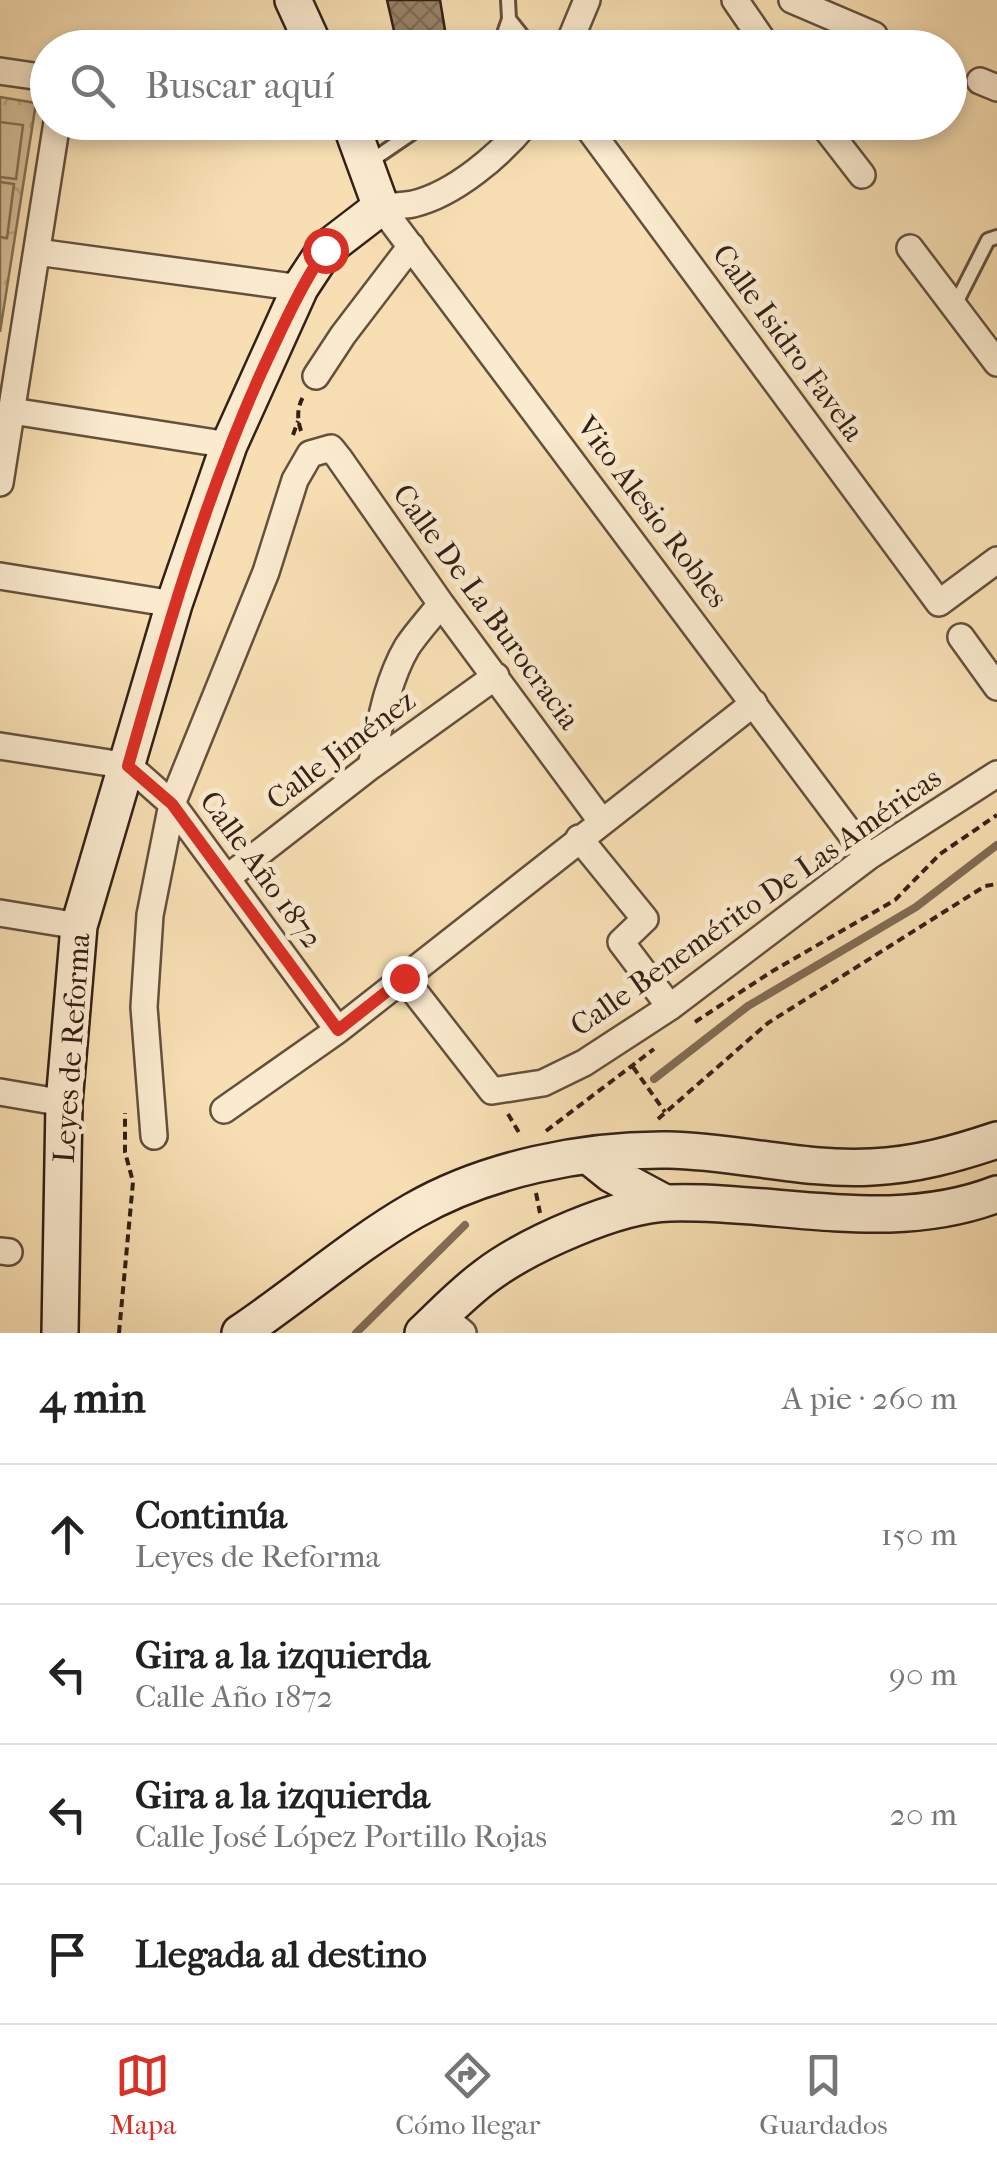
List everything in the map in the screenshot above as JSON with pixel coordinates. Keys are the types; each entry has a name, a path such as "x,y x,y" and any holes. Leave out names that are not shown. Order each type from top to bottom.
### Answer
{"street":[{"path":"293,0 307,30"},
{"path":"574,30 587,0"},
{"path":"735,0 756,30"},
{"path":"792,0 849,30"},
{"path":"0,71 30,75"},
{"path":"0,483 54,140"},
{"path":"351,140 366,165 382,208 413,204 440,193 482,166 509,140"},
{"name":"Calle Isidro Favela","path":"597,140 939,603 997,560"},
{"path":"839,140 862,175"},
{"name":"Vito Alesio Robles","path":"382,208 868,857"},
{"name":"Leyes de Reforma","path":"60,1333 64,1103 79,926 174,604 229,445 300,288 325,250 382,208"},
{"path":"316,376 411,246"},
{"path":"910,248 954,307 994,350"},
{"path":"37,252 300,288"},
{"path":"12,411 229,445"},
{"name":"Calle De La Burocracia","path":"310,454 331,448 602,822"},
{"path":"154,1136 144,1007 150,914 172,804 266,572 294,480 310,454"},
{"path":"0,576 174,604"},
{"path":"371,766 384,702 395,674 408,646 442,604"},
{"path":"962,637 997,687"},
{"name":"Calle Jiménez","path":"227,878 371,766 496,676"},
{"path":"224,1110 338,1030 754,702"},
{"path":"0,746 128,766"},
{"name":"Calle Año 1872","path":"128,766 172,804 338,1030"},
{"name":"Calle Benemérito De Las Américas","path":"492,1092 543,1083 677,1018 868,857 997,774"},
{"path":"579,838 646,919 621,942 677,1018"},
{"path":"0,914 79,926"},
{"path":"404,978 492,1092"},
{"path":"0,1092 64,1103"},
{"path":"240,1333 411,1212 466,1184 552,1157 665,1150 869,1168 934,1160 997,1140"},
{"path":"552,1157 611,1174 665,1203"},
{"path":"552,1157 589,1179 593,1205 586,1224"},
{"path":"443,1327 486,1276 538,1246 586,1224 665,1203 854,1215 923,1212 974,1203 997,1194"}],"lane":[{"path":"505,30 508,0"},
{"path":"509,19 518,30"},
{"path":"366,165 402,140"},
{"path":"954,307 988,240 997,237"}],"path":[{"path":"310,454 298,421 299,404 316,376"},
{"path":"677,1018 743,993 771,972 895,900 940,854 997,814"},
{"path":"655,1121 768,1023 986,886 997,884"},
{"path":"542,1221 552,1157 632,1066 656,1048"},
{"path":"632,1066 665,1112"},
{"path":"492,1092 552,1157"}],"green space":[{"path":"0,97 30,102 30,140 0,332"},
{"path":"0,122 23,125 16,179 0,177"},
{"path":"0,182 14,184 7,238 0,237"}],"building":[{"path":"387,0 440,0 445,30 394,30"}],"waterway":[{"path":"654,1079 748,1006 916,907 997,845"},
{"path":"356,1333 465,1225"}],"route":[{"path":"325,250 300,288 229,445 174,604 128,766 172,804 338,1030 404,978"}]}
